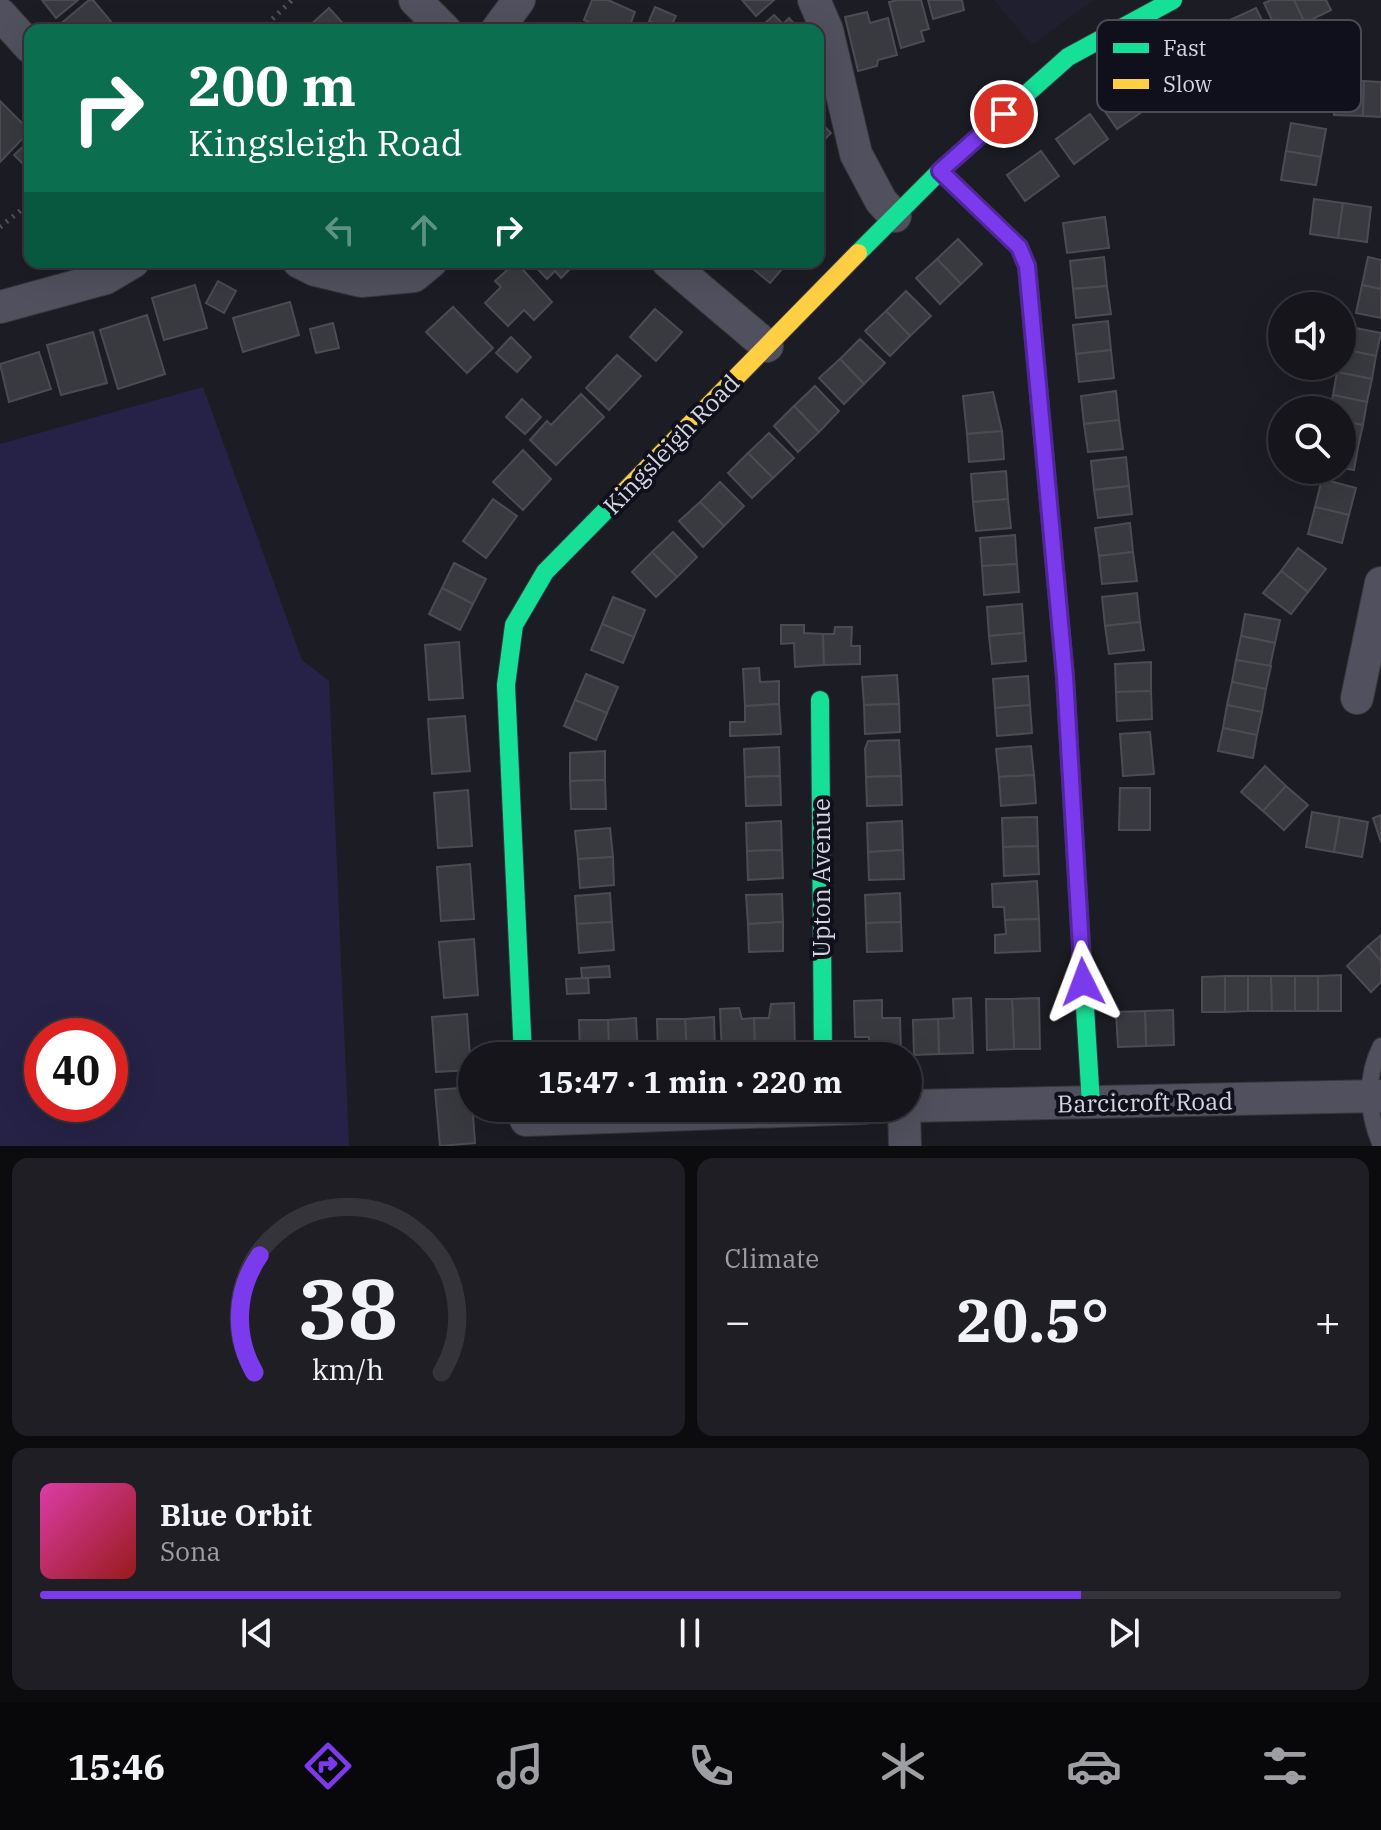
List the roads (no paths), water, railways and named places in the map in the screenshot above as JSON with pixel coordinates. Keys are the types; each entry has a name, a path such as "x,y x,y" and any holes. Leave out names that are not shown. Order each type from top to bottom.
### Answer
{"street":[{"path":"415,0 439,24"},
{"path":"501,24 519,0"},
{"path":"814,0 827,30 856,154 881,201 895,216"},
{"name":"Kingsleigh Road","path":"1136,20 1173,0"},
{"path":"0,14 24,40"},
{"name":"Kingsleigh Road","path":"522,1042 506,685 514,625 545,572 895,216 940,171 1068,57 1097,41"},
{"path":"940,171 1019,247 1027,266 1065,677 1091,1104"},
{"path":"0,307 106,278 123,268"},
{"path":"311,268 361,281 414,276 424,268"},
{"path":"675,268 767,346"},
{"path":"1357,698 1381,583"},
{"name":"Upton Avenue","path":"820,700 823,1042"},
{"name":"Barcicroft Road","path":"922,1107 1375,1096"},
{"path":"526,1125 582,1122"},
{"path":"905,1146 906,1122"}],"lane":[{"path":"1381,1046 1371,1075 1375,1096 1371,1115 1381,1145"}]}
